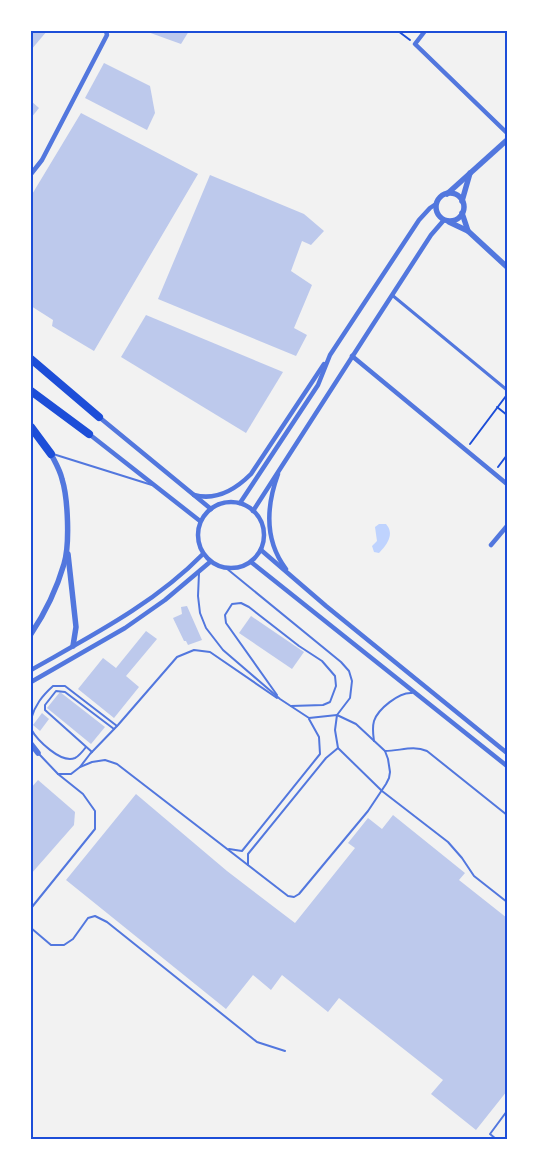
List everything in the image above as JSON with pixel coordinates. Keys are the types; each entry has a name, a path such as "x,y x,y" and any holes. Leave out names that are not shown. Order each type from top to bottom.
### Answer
{"highway":[{"path":"31,359 99,417"},
{"path":"31,391 88,434"},
{"path":"31,427 51,454"}],"street":[{"path":"31,174 42,160 107,35 106,31"},
{"path":"425,31 416,44 507,133"},
{"path":"194,495 212,497 227,492 241,484 251,474 423,215 436,204 439,198 447,194 507,140"},
{"path":"468,231 462,213 462,201 471,171"},
{"path":"447,194 454,194 462,201"},
{"path":"436,204 437,213 446,220 468,231 507,267"},
{"path":"253,511 431,236 446,220 458,218 462,213"},
{"path":"392,295 507,390"},
{"path":"240,504 318,385 330,355"},
{"path":"352,356 507,484"},
{"path":"99,417 211,509"},
{"path":"88,434 200,521"},
{"path":"51,454 62,478 66,512 76,626 73,646"},
{"path":"282,465 270,498 268,513 269,530 274,549 292,576"},
{"path":"227,502 240,504 253,511 262,524 264,534 261,550 251,562 241,567 226,568 210,562 202,554 198,544 197,532 200,521 216,505 227,502"},
{"path":"492,545 507,526"},
{"path":"31,634 42,615 64,563 67,539"},
{"path":"261,550 326,606 507,753"},
{"path":"31,670 123,618 182,575 202,554"},
{"path":"31,682 125,628 165,600 210,562"},
{"path":"251,562 507,766"},
{"path":"31,746 38,753"}],"lane":[{"path":"51,454 155,486"},
{"path":"226,568 346,667 351,676 352,692 337,715 335,730 338,748 382,791 448,842 474,876 507,902"},
{"path":"200,571 198,605 206,628 223,650 280,699 308,718 319,737 320,754 242,851 229,849"},
{"path":"280,699 226,623 225,616 232,604 241,603 249,607 299,646 322,661 335,676 336,686 330,702 323,705 291,706"},
{"path":"58,774 71,774 80,767 177,657 194,650 210,652 272,696 280,699"},
{"path":"31,719 37,704 53,686 65,686 117,726"},
{"path":"92,752 44,710 45,705 56,691 65,692 114,729"},
{"path":"374,741 372,729 375,718 401,694 415,693"},
{"path":"80,767 92,762 105,760 117,764 288,896 294,897 299,894 368,811 386,784 390,772 385,751 356,724 337,715 308,718"},
{"path":"31,729 35,736 60,757 74,758 86,747"},
{"path":"248,865 248,854 326,758 338,748"},
{"path":"385,751 399,751 411,748 422,749 507,815"},
{"path":"31,911 32,907 95,829 95,811 83,794 58,774 38,753"},
{"path":"31,928 51,945 64,945 73,939 88,918 95,916 107,922 257,1042 285,1051"},
{"path":"496,1139 490,1134 507,1111"}],"path":[{"path":"398,31 416,44"},
{"path":"466,450 507,395"},
{"path":"497,407 507,415"},
{"path":"493,473 507,455"}],"water":[{"path":"379,524 386,524 390,535 387,543 379,553 374,552 372,546 377,541 375,527"}],"building":[{"path":"31,31 47,31 31,50"},
{"path":"145,31 189,31 181,44"},
{"path":"104,63 150,86 155,113 147,130 85,98"},
{"path":"31,101 39,108 31,118"},
{"path":"81,113 198,174 94,351 52,326 53,320 31,306 31,196"},
{"path":"210,175 304,214 324,231 311,245 302,241 291,271 312,285 294,328 307,335 296,356 158,299"},
{"path":"146,315 283,372 246,433 121,357"},
{"path":"187,606 202,640 188,645 184,641 173,618 182,614 181,607"},
{"path":"251,616 304,652 292,669 239,633"},
{"path":"146,631 157,639 126,676 139,687 114,718 78,689 103,658 116,668"},
{"path":"60,692 105,727 91,744 47,708"},
{"path":"42,713 49,719 40,731 33,725"},
{"path":"38,780 75,812 74,825 31,874 31,788"},
{"path":"136,794 227,871 295,923 355,848 348,843 368,818 382,829 393,815 465,873 459,880 507,918 507,1091 476,1130 431,1094 443,1080 339,998 328,1012 282,975 271,990 253,975 226,1009 66,880"}]}
